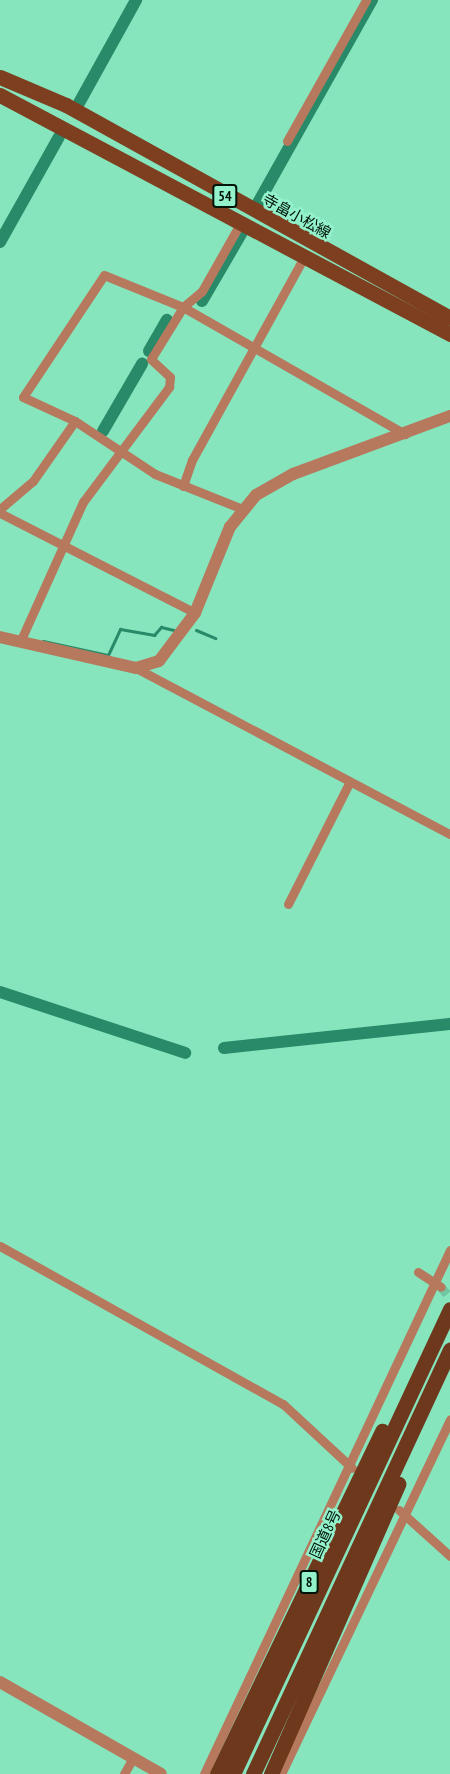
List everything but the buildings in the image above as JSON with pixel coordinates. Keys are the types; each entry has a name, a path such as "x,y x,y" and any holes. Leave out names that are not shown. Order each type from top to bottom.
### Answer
{"highway":[{"name":"国道8号","path":"233,1774 450,1309"},
{"name":"8","path":"253,1774 450,1349"},
{"name":"8","path":"271,1774 380,1528 433,1385"},
{"name":"8","path":"217,1774 393,1408 408,1396"}],"main road":[{"name":"寺畠小松線","path":"0,77 66,105 450,318"},
{"name":"54","path":"0,94 450,333"}],"street":[{"path":"287,141 366,0"},
{"path":"20,642 82,502 169,387 170,377 151,359 183,307 202,291 241,222"},
{"path":"183,486 192,460 304,257"},
{"path":"240,508 183,486 120,453 75,421 23,397 98,279 104,275 183,307 256,346 405,434"},
{"path":"136,668 159,661 195,613 240,508 293,474 450,416"},
{"path":"75,421 33,481 0,511 61,547 195,613"},
{"path":"0,637 136,668 349,783 450,834"},
{"path":"288,904 349,783"},
{"path":"0,1246 283,1404 352,1468"},
{"path":"204,1774 352,1468 437,1285 450,1250"},
{"path":"418,1272 437,1285"},
{"path":"281,1774 402,1513 450,1419"},
{"path":"402,1513 450,1556"},
{"path":"0,1682 161,1774"},
{"path":"124,1774 134,1758"}],"waterway":[{"path":"79,103 136,0"},
{"path":"258,203 372,0"},
{"path":"0,242 59,137"},
{"path":"202,301 241,234"},
{"path":"149,351 167,320"},
{"path":"103,431 142,364"},
{"path":"43,641 108,655 120,629 154,635 161,627 174,630"},
{"path":"196,630 215,638"},
{"path":"0,992 185,1053"},
{"path":"224,1048 450,1024"}],"tunnel":[{"path":"441,1287 450,1297"}]}
